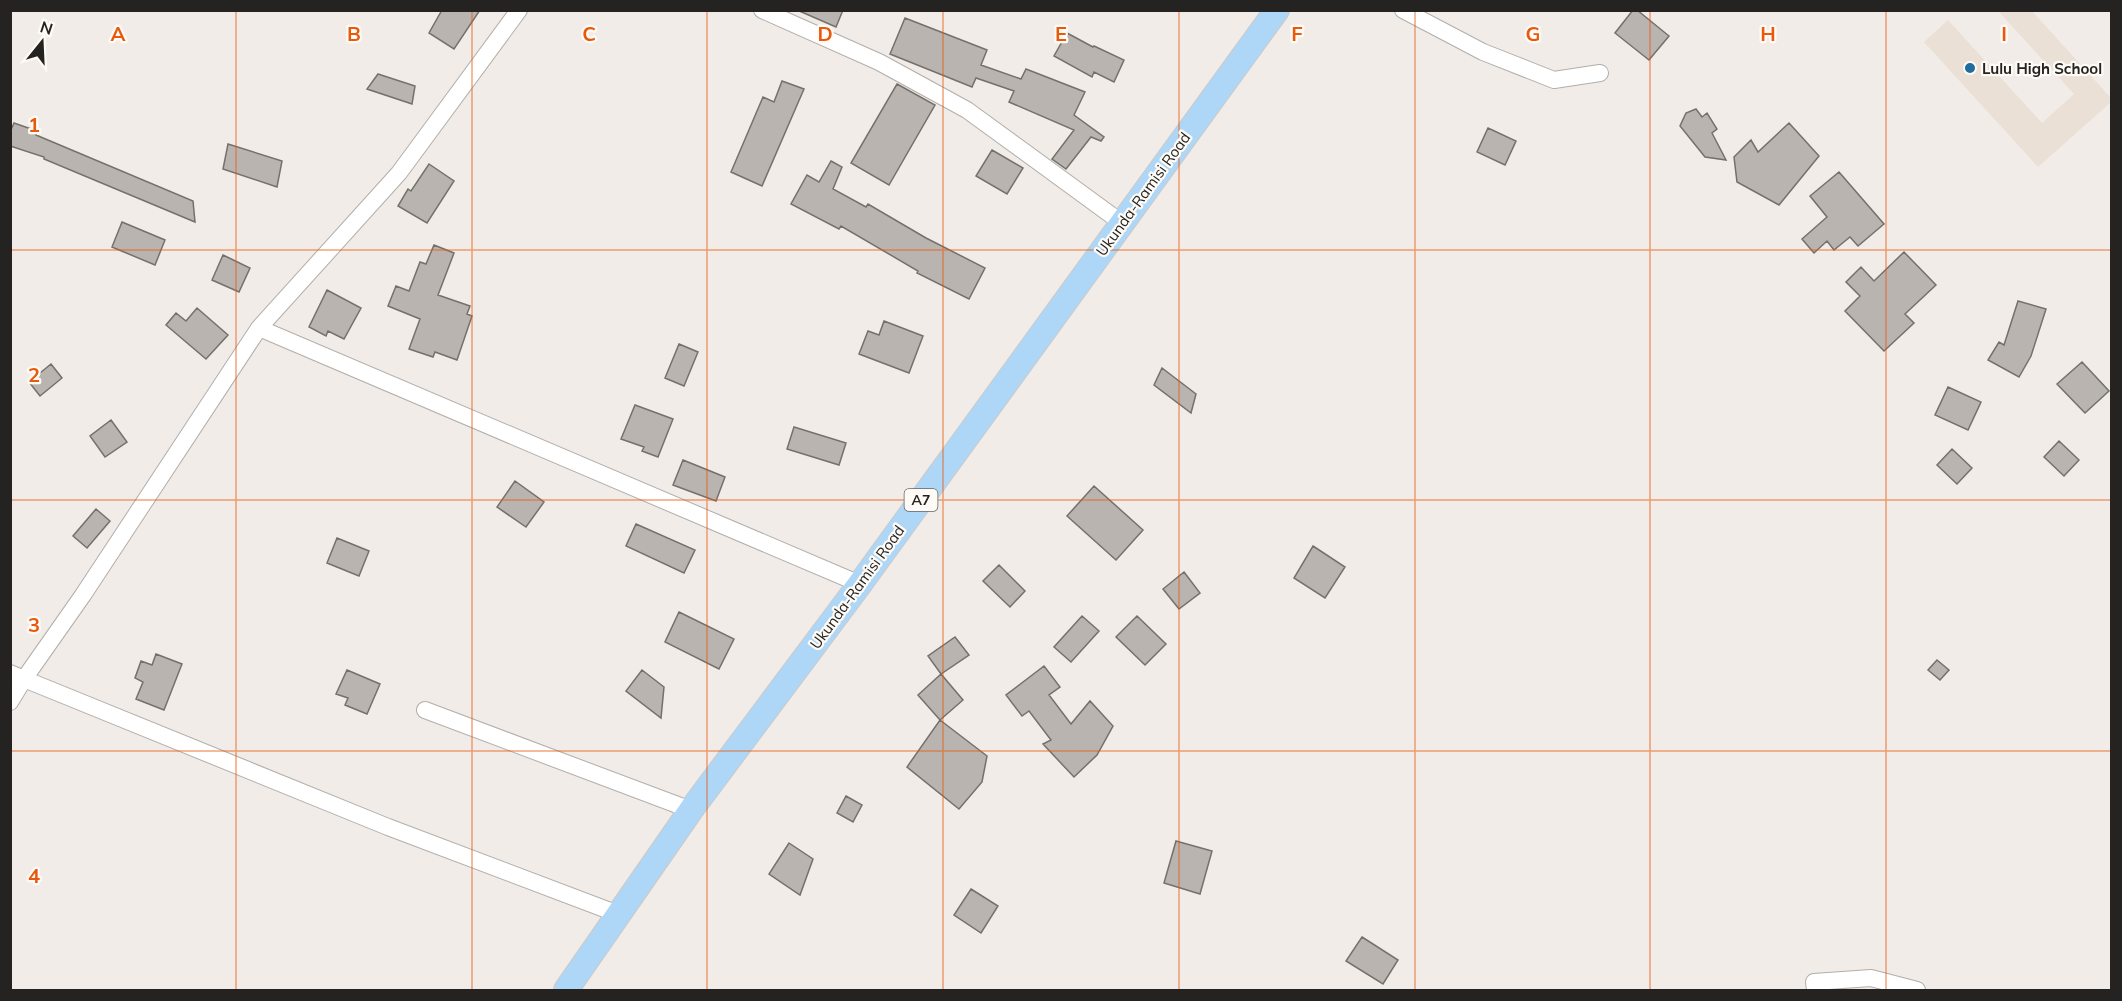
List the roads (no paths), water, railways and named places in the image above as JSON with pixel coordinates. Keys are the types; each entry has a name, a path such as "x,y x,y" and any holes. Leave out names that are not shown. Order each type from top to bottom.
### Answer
{"highway":[{"name":"Ukunda-Ramisi Road","path":"566,990 691,810 860,584 1277,10"}],"street":[{"path":"10,702 17,676 83,595 259,328 399,173 519,10"},
{"path":"762,10 879,62 967,110 1122,223"},
{"path":"1403,10 1483,52 1554,80 1600,73"},
{"path":"259,328 860,584"},
{"path":"17,676 366,818 618,914"},
{"path":"425,710 691,810"},
{"path":"1815,990 1815,982 1871,978 1917,990"}],"place":[{"name":"Lulu High School","path":"1970,68"}]}
